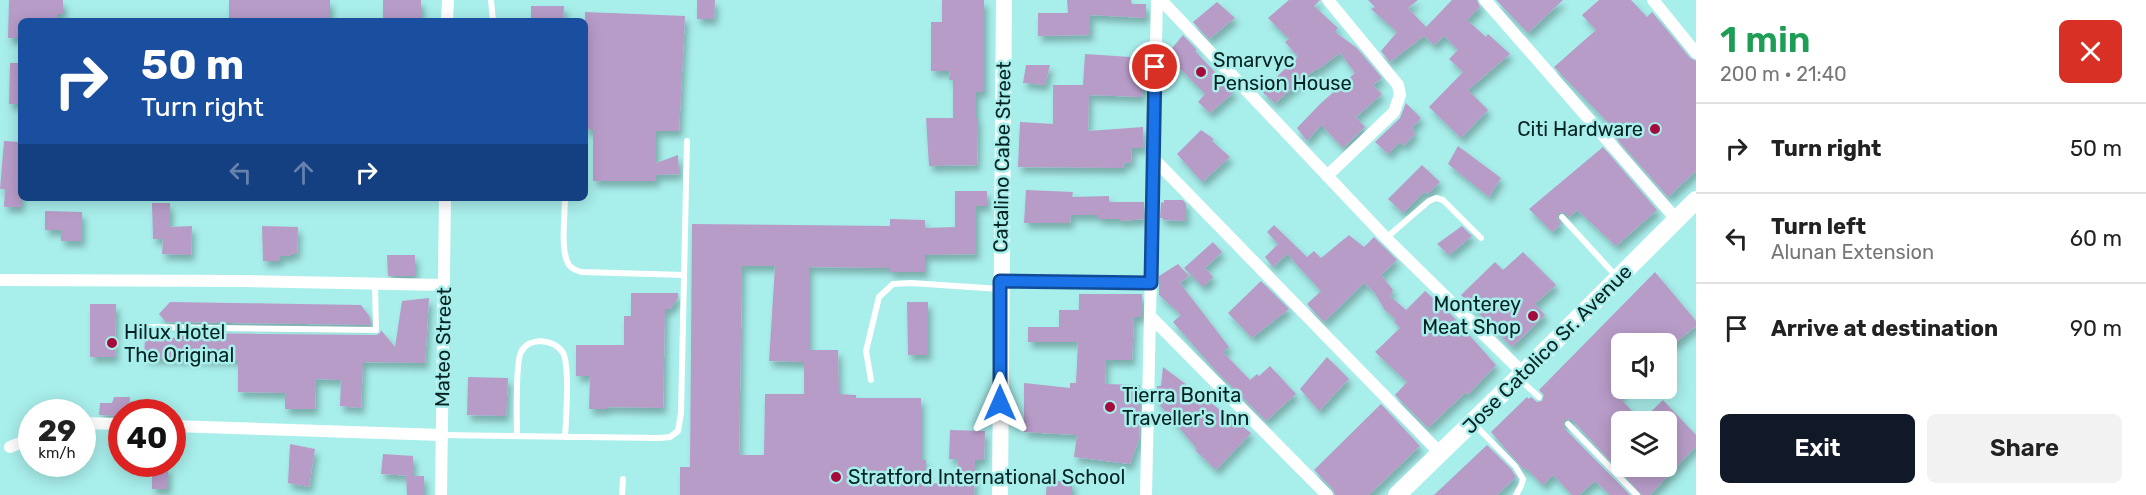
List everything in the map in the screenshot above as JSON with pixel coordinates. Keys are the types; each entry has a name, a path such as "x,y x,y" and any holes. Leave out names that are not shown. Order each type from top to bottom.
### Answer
{"main road":[{"name":"Jose Catolico Sr. Avenue","path":"1397,495 1521,376 1696,200"}],"street":[{"path":"447,18 448,0"},
{"name":"Catalino Cabe Street","path":"1000,495 1004,0"},
{"path":"1146,495 1157,0"},
{"path":"1161,0 1386,238 1521,376"},
{"path":"1327,176 1394,112 1400,95 1398,84 1329,0"},
{"path":"1485,0 1676,219"},
{"path":"1653,0 1696,53"},
{"path":"1152,157 1441,454"},
{"name":"Mateo Street","path":"441,495 445,201"},
{"path":"1,280 444,285"},
{"path":"1000,285 1151,283"},
{"path":"1150,316 1327,495"},
{"path":"186,426 442,435"},
{"path":"10,447 18,444"}],"lane":[{"path":"491,0 493,18"},
{"path":"442,435 660,438 670,437 678,431 681,413 687,141"},
{"path":"1386,238 1429,201 1436,198 1443,200 1481,238"},
{"path":"565,201 565,253 568,264 574,270 684,275"},
{"path":"1562,217 1618,279"},
{"path":"148,327 376,330 375,284"},
{"path":"871,380 866,351 879,297 893,284 1000,285"},
{"path":"517,436 520,352 528,344 541,341 554,344 564,354 566,365 565,437"},
{"path":"1521,376 1539,397"},
{"path":"1473,423 1515,466 1523,479 1516,495"},
{"path":"1568,424 1637,495"},
{"path":"622,479 622,495"}],"building":[{"path":"9,0 63,0 63,14 57,14 57,18 18,18 18,38 8,38"},
{"path":"229,0 330,0 330,18 229,18"},
{"path":"383,0 421,0 421,18 383,18"},
{"path":"697,0 715,0 714,19 697,19"},
{"path":"942,0 984,0 984,92 976,92 977,165 929,166 926,118 953,118 953,80 949,80 950,71 931,71 931,22 942,22"},
{"path":"1067,0 1131,0 1132,4 1146,4 1146,18 1090,15 1090,35 1038,36 1038,13 1068,13"},
{"path":"1289,0 1320,0 1314,6 1338,28 1335,32 1357,48 1382,78 1373,85 1382,94 1356,117 1365,127 1343,148 1321,125 1307,141 1297,128 1355,73 1340,53 1316,69 1275,103 1261,91 1298,57 1285,42 1289,39 1268,18"},
{"path":"1368,0 1418,0 1408,8 1426,27 1452,0 1477,0 1480,7 1467,20 1486,37 1488,34 1510,54 1468,90 1488,110 1461,138 1429,107 1463,72 1449,59 1458,50 1444,36 1434,45 1424,36 1390,62 1381,51 1397,32 1371,9 1375,7"},
{"path":"1496,0 1563,0 1528,33"},
{"name":"Citi Hardware","path":"1599,0 1631,0 1647,17 1652,12 1690,58 1696,61 1696,171 1668,197 1615,137 1619,134 1554,67 1596,30 1582,15"},
{"path":"1217,2 1235,18 1209,39 1193,22"},
{"path":"531,6 564,6 563,18 531,18"},
{"path":"585,12 685,16 679,131 656,131 656,163 678,155 679,174 656,175 656,181 593,181 593,130 588,129 588,18 585,18"},
{"path":"1183,35 1234,92 1210,113 1198,102 1205,94 1169,57 1169,52"},
{"path":"1085,54 1146,58 1142,97 1089,95 1088,131 1143,127 1144,148 1132,148 1131,163 1125,162 1123,168 1018,167 1020,122 1053,124 1053,85 1083,85"},
{"path":"10,63 18,63 18,104 9,104"},
{"path":"1026,65 1050,65 1045,85 1023,83"},
{"path":"1406,103 1421,118 1412,128 1415,134 1404,146 1400,142 1388,154 1375,142 1400,118"},
{"path":"1201,130 1214,139 1212,141 1230,157 1202,182 1177,154"},
{"path":"4,141 18,142 18,201 21,201 21,207 4,207 5,189 0,189"},
{"path":"1458,146 1501,178 1489,197 1448,164"},
{"path":"1603,147 1657,210 1616,246 1577,210 1569,217 1564,212 1559,213 1557,218 1561,224 1552,232 1529,209"},
{"path":"1422,165 1440,182 1428,194 1424,192 1403,213 1388,199"},
{"path":"1026,190 1073,192 1072,197 1109,196 1109,202 1144,202 1144,219 1120,221 1120,219 1098,219 1098,215 1071,215 1070,223 1024,223"},
{"path":"955,191 987,191 987,206 976,206 976,254 925,255 925,272 890,272 890,268 809,267 809,350 838,350 839,394 856,395 856,398 921,398 921,460 926,460 925,483 957,484 958,459 949,459 950,430 985,431 984,460 975,460 974,495 680,495 680,467 690,467 692,224 890,226 890,219 925,220 925,228 955,227","holes":["742,266 775,266 769,361 804,362 804,394 765,394 764,455 739,455"]},
{"path":"1164,200 1183,200 1186,204 1186,221 1160,218 1161,202 1164,203"},
{"path":"152,203 170,203 170,227 192,226 191,255 162,254 163,239 153,239"},
{"path":"45,211 82,212 82,241 61,241 61,230 45,230"},
{"path":"1274,225 1307,257 1314,251 1321,258 1349,235 1364,247 1374,237 1397,260 1381,275 1393,290 1390,296 1406,310 1425,291 1447,310 1496,365 1468,395 1466,392 1428,428 1395,395 1407,382 1375,352 1400,328 1394,322 1396,320 1384,309 1375,293 1364,283 1324,322 1307,304 1321,291 1287,254 1273,267 1265,257 1278,244 1267,232"},
{"path":"262,226 298,227 297,254 280,256 280,261 263,261"},
{"path":"1462,226 1472,236 1449,255 1437,244"},
{"path":"1213,242 1222,252 1205,268 1213,277 1203,287 1184,268"},
{"path":"1523,252 1556,285 1535,304 1545,315 1512,347 1461,295 1495,262 1503,270"},
{"path":"387,255 415,255 415,276 388,276"},
{"path":"1178,264 1189,276 1180,283 1229,347 1223,352 1250,380 1257,374 1259,376 1270,366 1296,394 1266,421 1215,370 1173,322 1181,315 1159,295 1159,276"},
{"path":"1655,272 1696,321 1696,326 1677,342 1677,333 1611,333 1611,399 1621,399 1632,411 1611,411 1611,462 1572,420 1566,419 1563,423 1564,428 1630,495 1610,495 1595,481 1579,495 1572,495 1553,475 1543,485 1526,468 1524,470 1491,432 1527,397 1537,402 1542,401 1544,395 1539,390"},
{"path":"1261,281 1289,309 1252,338 1228,313"},
{"path":"631,293 678,293 678,298 670,309 665,309 663,408 589,409 590,376 576,376 576,345 624,345 624,316 631,316"},
{"path":"1079,294 1142,294 1142,317 1134,317 1132,360 1106,360 1105,384 1140,385 1139,439 1130,464 1074,457 1077,435 1024,432 1024,383 1070,388 1070,383 1076,383 1078,342 1028,342 1028,327 1059,327 1059,310 1079,310"},
{"path":"429,298 425,363 363,362 361,408 340,406 341,380 316,379 315,409 285,409 285,393 238,392 238,360 144,358 145,337 181,338 176,333 376,335 381,330 395,347 402,301"},
{"path":"170,302 361,305 370,317 371,325 166,322 159,314"},
{"path":"907,302 928,302 928,355 908,355"},
{"path":"90,304 116,304 115,357 90,357"},
{"path":"1327,357 1349,379 1319,411 1300,389"},
{"path":"1163,367 1251,433 1216,470 1195,450 1197,449 1156,400 1157,386 1161,386"},
{"path":"468,377 508,378 506,416 467,415"},
{"path":"114,397 130,397 130,399 113,399"},
{"path":"1663,400 1673,411 1651,411"},
{"path":"100,403 108,403 108,415 99,415"},
{"path":"1381,404 1420,446 1369,495 1335,495 1333,489 1314,470"},
{"path":"1677,415 1696,435 1696,446 1677,466"},
{"path":"290,444 315,449 309,487 288,483"},
{"path":"1487,445 1516,477 1497,495 1434,495"},
{"path":"383,454 413,456 413,476 381,474"},
{"path":"406,476 424,476 424,495 407,495"},
{"path":"152,477 168,477 168,489 152,489"},
{"path":"1625,477 1667,477 1650,495 1642,495"},
{"path":"1047,481 1072,481 1072,495 1046,495"}],"place":[{"name":"Smarvyc Pension House","path":"1201,72"},
{"name":"Citi Hardware","path":"1655,129"},
{"name":"Monterey Meat Shop","path":"1533,316"},
{"name":"Hilux Hotel The Original","path":"112,343"},
{"name":"Tierra Bonita Traveller's Inn","path":"1110,407"},
{"name":"Stratford International School","path":"836,477"}],"route":[{"path":"1000,403 1000,281 1151,283 1155,67"}]}
